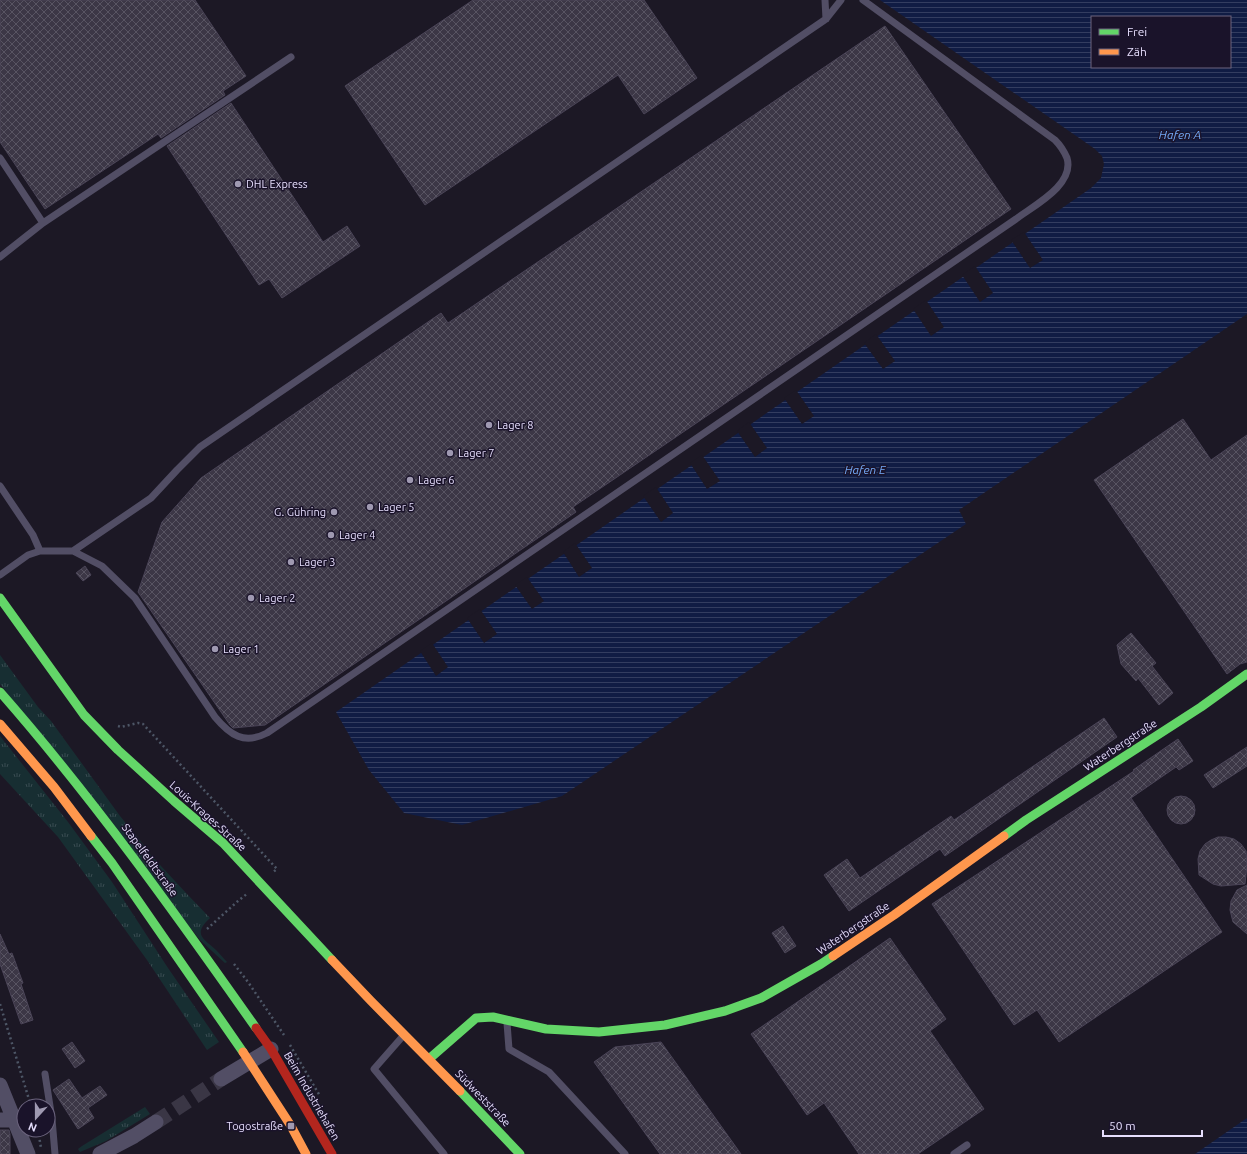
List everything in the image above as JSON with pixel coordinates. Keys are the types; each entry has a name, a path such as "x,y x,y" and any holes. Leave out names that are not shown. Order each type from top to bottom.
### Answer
{"street":[{"name":"Louis-Krages-Straße","path":"0,598 84,715 118,750 168,796 223,843 366,996 429,1059"},
{"name":"Waterbergstraße","path":"429,1059 476,1018 493,1017 546,1029 599,1032 665,1026 725,1011 761,998 821,964 894,915 1026,820 1201,707 1247,674"},
{"name":"Stapelfeldtstraße","path":"0,692 23,718 105,820 183,924 271,1049"},
{"path":"0,724 54,786 112,863 250,1062 306,1154"},
{"path":"221,1079 271,1049"},
{"name":"Beim Industriehafen","path":"271,1049 332,1154"},
{"name":"Südweststraße","path":"429,1059 520,1154"},
{"path":"0,1085 7,1120 28,1154"},
{"path":"100,1154 134,1136 156,1122"}],"lane":[{"path":"825,0 826,19"},
{"path":"73,551 151,498 200,447 826,19 840,0"},
{"path":"0,575 28,555 40,551 73,551 102,566 135,598 215,717 225,729 234,735 247,738 258,737 273,729 1016,219 1047,197 1063,181 1067,171 1067,159 1062,148 1055,140 863,0"},
{"path":"0,257 43,223 290,57"},
{"path":"0,158 43,223"},
{"path":"0,486 33,535 40,551"},
{"path":"507,1020 509,1049 549,1072 625,1154"},
{"path":"405,1035 374,1069 444,1154"},
{"path":"45,1074 52,1119 54,1154"},
{"path":"954,1154 967,1145"}],"path":[{"path":"115,725 121,727 138,723 143,724 277,868 210,925 207,928 206,934"},
{"path":"231,960 248,982 283,1034 320,1096"},
{"path":"0,1004 29,1098"},
{"path":"40,1138 43,1154"}],"green space":[{"path":"0,655 147,851 210,918 202,928 201,936 227,962 225,963 200,940 0,684"},
{"path":"0,736 68,822 112,882 168,968 219,1042 207,1050 147,960 58,837 0,774"},
{"path":"145,1107 150,1114 106,1141 80,1152 78,1149 82,1146"}],"water":[{"name":"Hafen E","path":"880,0 1247,0 1247,314 959,510 966,524 562,796 462,825 404,813 369,770 336,712 1091,188 1101,178 1104,164 1102,156 1095,149"},
{"path":"1247,1118 1247,1154 1195,1154"}],"pier":[{"path":"1024,232 1043,260 1030,268 1011,240"},
{"path":"975,266 993,293 980,302 962,275"},
{"path":"926,300 944,327 931,336 913,309"},
{"path":"876,334 895,361 883,369 864,343"},
{"path":"796,390 814,416 802,424 784,398"},
{"path":"749,422 767,448 755,457 737,431"},
{"path":"702,455 720,481 707,489 690,463"},
{"path":"656,487 673,513 661,522 643,496"},
{"path":"575,543 592,568 579,577 563,552"},
{"path":"527,577 544,601 532,609 515,585"},
{"path":"480,609 497,634 484,643 467,618"},
{"path":"432,643 448,667 436,676 420,651"}],"building":[{"path":"0,0 195,0 246,76 223,91 225,95 161,138 158,134 45,209 0,142"},
{"path":"473,0 644,0 697,78 644,114 618,75 425,205 345,86"},
{"path":"885,26 1011,209 573,507 576,512 265,725 233,728 138,592 162,522 201,478 441,313 448,323"},
{"name":"DHL Express","path":"231,103 323,242 347,226 360,246 282,298 269,279 259,285 167,146"},
{"path":"1183,419 1211,460 1247,435 1247,662 1240,664 1227,674 1094,480"},
{"path":"85,566 91,575 83,581 76,573"},
{"path":"1131,633 1156,663 1152,666 1173,693 1159,705 1138,678 1136,681 1121,664 1117,645"},
{"path":"1104,718 1117,737 945,856 940,849 849,911 824,875 847,859 860,878 951,816 954,820"},
{"path":"1178,739 1193,761 1179,770 1176,767 1131,798 1222,932 1059,1042 1037,1010 1014,1025 932,904 1134,771 1133,770"},
{"path":"1247,747 1247,766 1213,788 1204,775"},
{"path":"1181,796 1187,797 1191,800 1194,804 1194,816 1191,820 1187,823 1181,824 1175,823 1171,820 1168,816 1167,810 1168,804 1171,800 1175,797"},
{"path":"1218,837 1234,839 1241,844 1246,851 1247,865 1245,884 1221,886 1213,884 1199,875 1198,859 1200,851 1205,844"},
{"path":"1247,885 1247,934 1233,922 1230,910 1231,901 1237,890"},
{"path":"783,926 796,946 785,953 772,933"},
{"path":"0,934 9,954 12,953 23,983 21,984 33,1020 21,1024 0,964"},
{"path":"890,938 946,1019 930,1031 984,1109 918,1154 859,1154 824,1103 807,1115 751,1034"},
{"path":"72,1042 85,1061 75,1068 62,1049"},
{"path":"661,1042 741,1154 660,1154 594,1062 615,1047"},
{"path":"69,1079 82,1098 100,1086 107,1095 88,1108 94,1118 78,1129 53,1090"},
{"path":"0,1130 9,1130 10,1154 0,1154"}],"tunnel":[{"path":"156,1122 221,1079"}],"traffic: fast":[{"path":"0,598 84,715 118,750 223,843 332,960"},
{"path":"1004,836 1026,820 1201,707 1247,674"},
{"path":"0,692 101,815 164,899 256,1028"},
{"path":"91,836 112,863 243,1052"},
{"path":"429,1059 476,1018 493,1017 546,1029 599,1032 665,1025 725,1011 761,998 833,956"},
{"path":"460,1091 520,1154"}],"traffic: slow":[{"path":"0,724 54,787 91,836"},
{"path":"833,956 894,915 1004,836"},
{"path":"332,960 460,1091"},
{"path":"243,1052 291,1126 306,1154"}],"traffic: jam":[{"path":"256,1028 271,1049 332,1154"}],"place":[{"name":"DHL Express","path":"238,184"},
{"name":"Lager 8","path":"489,425"},
{"name":"Lager 7","path":"450,453"},
{"name":"Lager 6","path":"410,480"},
{"name":"Lager 5","path":"370,507"},
{"name":"G. Gühring","path":"334,512"},
{"name":"Lager 4","path":"331,535"},
{"name":"Lager 3","path":"291,562"},
{"name":"Lager 2","path":"251,598"},
{"name":"Lager 1","path":"215,649"},
{"name":"Togostraße","path":"291,1126"}],"water label":[{"name":"Hafen A","path":"1180,134"}]}
